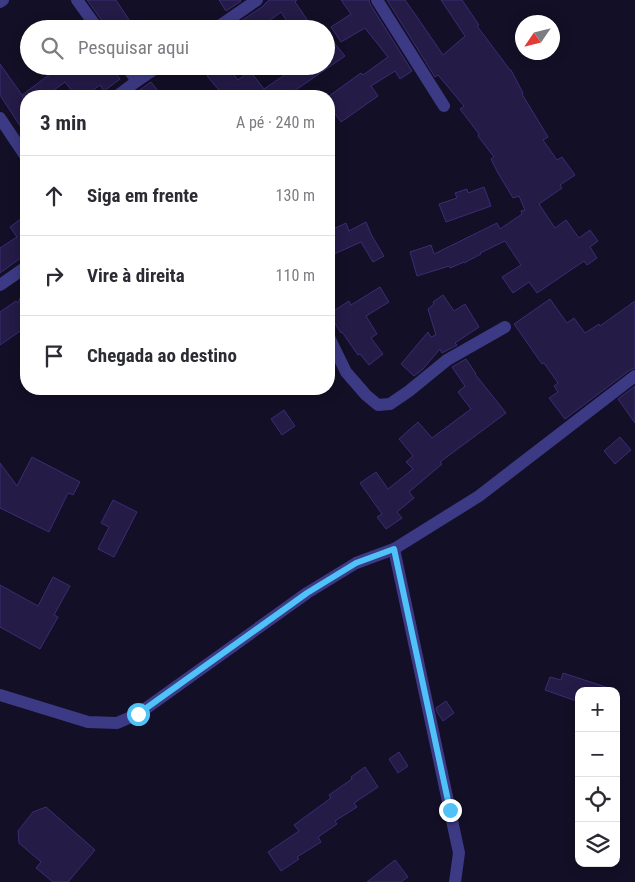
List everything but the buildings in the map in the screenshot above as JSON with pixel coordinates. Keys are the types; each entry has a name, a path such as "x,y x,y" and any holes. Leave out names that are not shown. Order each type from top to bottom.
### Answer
{"street":[{"path":"77,0 91,20"},
{"path":"228,20 257,0"},
{"path":"377,0 444,106"},
{"path":"133,75 137,81"},
{"path":"125,90 146,75"},
{"path":"0,118 20,148"},
{"path":"0,285 20,271"},
{"path":"335,349 346,372 366,395 378,405 390,404 447,360 505,327"},
{"path":"0,695 88,722 117,723 138,714 307,593 356,563 394,549 479,496 635,376"},
{"path":"394,549 458,853 455,882"}],"route":[{"path":"138,714 307,593 356,563 394,549 450,810"}]}
